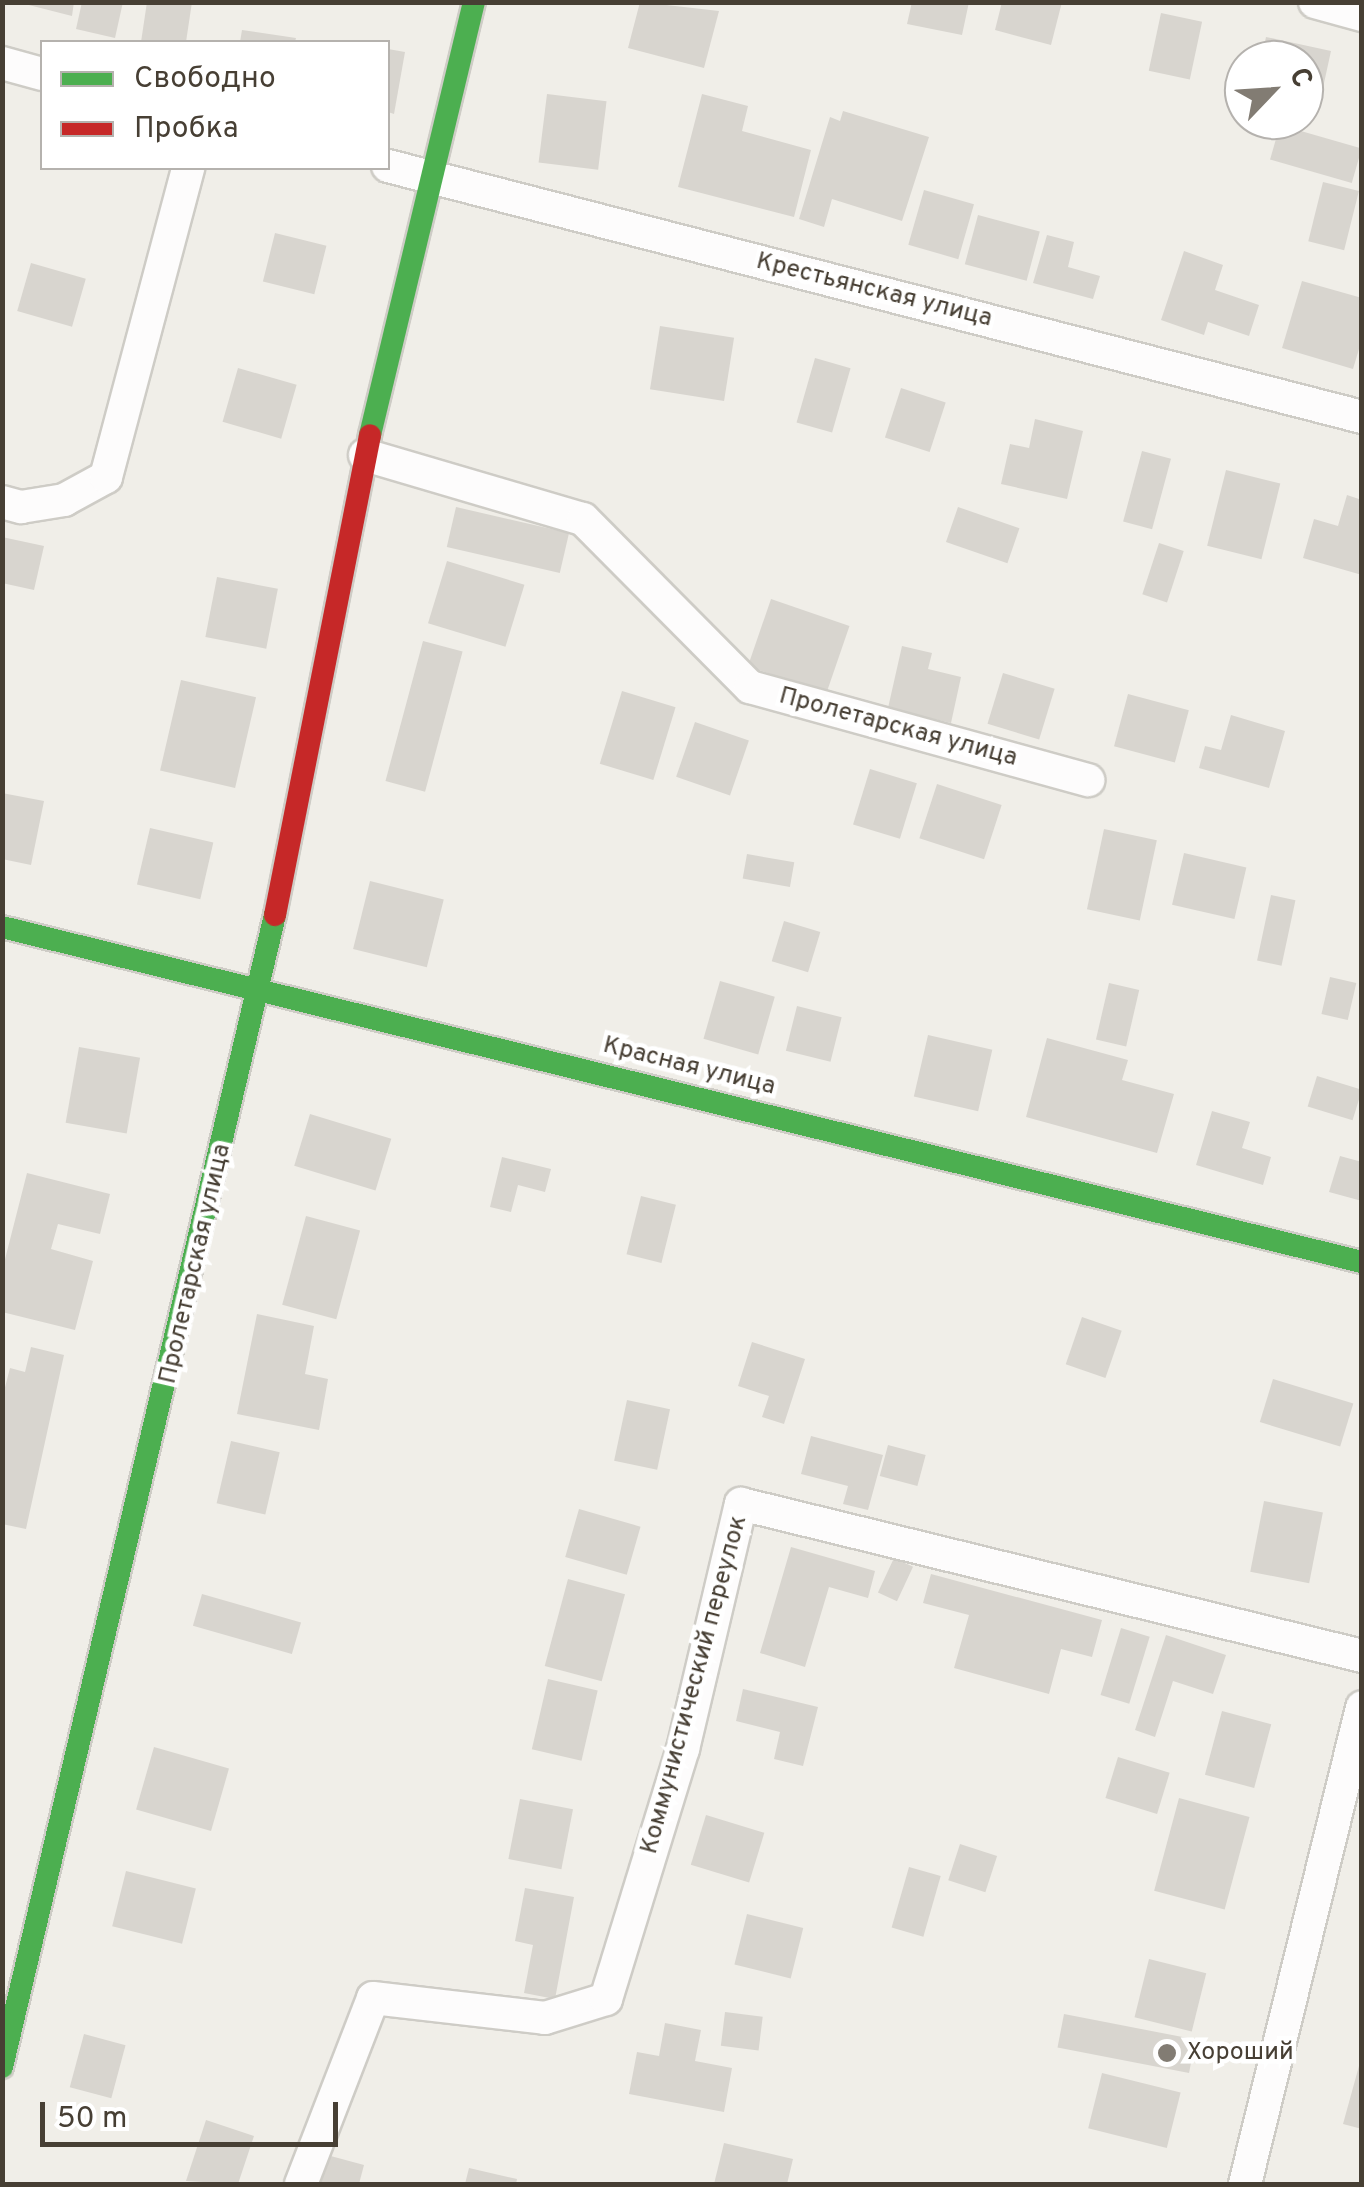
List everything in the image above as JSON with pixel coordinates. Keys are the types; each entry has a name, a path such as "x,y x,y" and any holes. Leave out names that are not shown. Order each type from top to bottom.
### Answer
{"street":[{"name":"Пролетарская улица","path":"2,2067 261,989 366,455 428,176 474,2"},
{"path":"1314,2 1362,15"},
{"path":"2,64 40,74"},
{"name":"Крестьянская улица","path":"390,166 1362,417"},
{"path":"2,502 21,507 64,500 106,476 187,170"},
{"name":"Пролетарская улица","path":"366,455 583,519 750,687 1088,780"},
{"name":"Красная улица","path":"2,928 1362,1262"},
{"name":"Коммунистический переулок","path":"301,2184 374,1998 545,2018 606,2000 683,1749 741,1504 1362,1656"},
{"path":"1245,2184 1362,1707"}],"building":[{"path":"17,2 74,2 72,16"},
{"path":"82,2 123,2 115,38 76,29"},
{"path":"147,2 192,2 186,40 141,40"},
{"path":"640,2 719,11 704,68 628,48"},
{"path":"912,2 969,2 962,35 907,24"},
{"path":"1002,2 1062,2 1051,45 995,30"},
{"path":"1161,13 1202,22 1190,79 1149,71"},
{"path":"242,30 296,38 296,40 240,40"},
{"path":"390,49 405,52 394,114 390,113"},
{"path":"1324,49 1331,51 1324,83"},
{"path":"547,94 607,101 598,170 539,162"},
{"path":"702,94 748,106 742,131 811,150 794,217 678,187"},
{"path":"843,111 929,137 902,221 832,199 824,227 799,219 830,117 840,121"},
{"path":"1324,138 1362,148 1352,183 1270,160 1276,140"},
{"path":"1323,182 1359,191 1344,250 1308,241"},
{"path":"924,190 974,204 958,259 908,245"},
{"path":"978,215 1040,232 1027,281 965,264"},
{"path":"275,233 326,246 314,294 263,282"},
{"path":"1047,235 1074,242 1068,267 1100,276 1093,299 1033,283"},
{"path":"1184,251 1223,265 1215,290 1259,305 1249,336 1208,322 1204,335 1161,320"},
{"path":"31,263 86,279 72,327 17,311"},
{"path":"1302,281 1362,298 1362,339 1353,369 1282,348"},
{"path":"660,326 734,338 724,401 650,389"},
{"path":"815,358 851,368 832,433 797,422"},
{"path":"238,368 297,385 281,439 223,422"},
{"path":"901,388 946,403 930,452 885,437"},
{"path":"1035,419 1083,431 1067,499 1001,484 1010,444 1029,448"},
{"path":"1142,451 1171,459 1152,529 1123,522"},
{"path":"1226,470 1280,484 1261,559 1207,546"},
{"path":"1347,495 1362,500 1362,575 1303,558 1314,519 1338,526"},
{"path":"456,507 569,533 560,573 447,547"},
{"path":"958,507 1019,528 1007,563 946,542"},
{"path":"2,537 44,546 34,590 2,583"},
{"path":"1159,543 1184,551 1167,602 1142,594"},
{"path":"447,561 524,585 505,647 428,623"},
{"path":"217,577 278,589 266,649 205,637"},
{"path":"771,599 849,626 826,693 748,666"},
{"path":"423,641 463,652 425,792 385,781"},
{"path":"902,646 932,653 928,669 961,677 951,723 888,708"},
{"path":"1003,673 1055,689 1039,739 988,724"},
{"path":"181,680 256,697 235,788 160,771"},
{"path":"622,691 676,707 653,780 600,764"},
{"path":"1128,694 1189,710 1175,762 1114,746"},
{"path":"1231,715 1285,731 1269,788 1199,768 1205,746 1221,750"},
{"path":"695,722 749,741 730,795 676,777"},
{"path":"870,769 917,783 900,839 853,824"},
{"path":"937,784 1002,805 984,859 919,838"},
{"path":"2,793 44,801 31,865 2,859"},
{"path":"150,828 213,843 200,899 137,885"},
{"path":"1104,829 1157,840 1140,920 1087,909"},
{"path":"1184,853 1246,867 1234,919 1172,905"},
{"path":"747,854 794,862 790,887 743,879"},
{"path":"370,881 444,899 427,967 353,949"},
{"path":"1271,895 1295,900 1282,966 1257,961"},
{"path":"784,921 820,932 808,972 772,961"},
{"path":"1330,977 1356,983 1348,1020 1321,1014"},
{"path":"720,981 775,997 758,1054 703,1039"},
{"path":"1109,983 1139,990 1126,1046 1096,1040"},
{"path":"797,1006 842,1017 831,1062 786,1051"},
{"path":"928,1035 992,1050 978,1111 914,1096"},
{"path":"1047,1038 1128,1060 1122,1080 1174,1094 1157,1153 1026,1117"},
{"path":"79,1047 140,1058 127,1134 66,1123"},
{"path":"1317,1076 1362,1090 1353,1120 1308,1107"},
{"path":"1212,1111 1250,1122 1242,1148 1271,1157 1263,1185 1196,1165"},
{"path":"310,1114 391,1139 375,1190 294,1166"},
{"path":"1340,1156 1362,1162 1362,1201 1329,1192"},
{"path":"502,1157 551,1169 545,1192 518,1185 511,1212 490,1207"},
{"path":"27,1173 110,1194 100,1234 58,1224 51,1249 93,1261 75,1330 2,1312 2,1271"},
{"path":"641,1196 676,1205 661,1263 626,1254"},
{"path":"306,1216 360,1230 336,1319 282,1305"},
{"path":"257,1314 314,1326 305,1374 328,1379 319,1430 237,1414"},
{"path":"1082,1317 1122,1331 1105,1378 1066,1364"},
{"path":"752,1342 805,1359 784,1424 762,1417 769,1396 738,1386"},
{"path":"31,1347 64,1355 26,1529 2,1524 2,1399 10,1368 25,1372"},
{"path":"1273,1379 1353,1404 1340,1447 1260,1422"},
{"path":"627,1400 670,1409 657,1470 614,1461"},
{"path":"811,1436 883,1455 868,1510 843,1504 848,1486 801,1474"},
{"path":"231,1441 280,1452 265,1515 217,1503"},
{"path":"888,1445 926,1455 917,1486 880,1476"},
{"path":"1264,1501 1323,1512 1309,1583 1250,1572"},
{"path":"579,1509 641,1527 627,1575 565,1557"},
{"path":"791,1547 875,1571 868,1598 829,1587 805,1667 760,1653"},
{"path":"894,1558 913,1567 897,1601 878,1592"},
{"path":"931,1574 1102,1620 1092,1657 1061,1649 1049,1694 954,1668 969,1615 923,1603"},
{"path":"568,1579 625,1594 602,1681 545,1666"},
{"path":"202,1594 301,1622 292,1654 193,1626"},
{"path":"1121,1628 1150,1637 1129,1704 1101,1695"},
{"path":"1166,1635 1226,1655 1213,1694 1173,1681 1155,1737 1135,1730"},
{"path":"548,1679 598,1690 581,1761 532,1749"},
{"path":"743,1689 818,1707 803,1766 774,1759 780,1732 736,1721"},
{"path":"1222,1711 1271,1724 1254,1788 1205,1775"},
{"path":"154,1747 229,1768 211,1831 136,1809"},
{"path":"1118,1757 1170,1773 1157,1814 1105,1798"},
{"path":"1179,1798 1250,1817 1225,1910 1154,1891"},
{"path":"520,1799 573,1809 561,1869 508,1859"},
{"path":"706,1815 764,1833 749,1883 691,1865"},
{"path":"960,1844 997,1856 985,1892 948,1880"},
{"path":"909,1867 941,1876 923,1937 892,1928"},
{"path":"126,1871 196,1888 182,1944 112,1926"},
{"path":"525,1888 574,1897 555,1999 524,1993 533,1945 515,1941"},
{"path":"747,1914 803,1928 791,1978 734,1964"},
{"path":"1149,1959 1206,1973 1192,2031 1134,2017"},
{"path":"725,2012 763,2017 759,2050 721,2046"},
{"path":"1064,2014 1196,2040 1189,2073 1058,2047"},
{"path":"665,2023 701,2030 695,2061 732,2068 724,2112 629,2094 637,2052 659,2056"},
{"path":"84,2034 126,2045 111,2098 70,2087"},
{"path":"1362,2055 1362,2129 1343,2124"},
{"path":"1102,2073 1181,2093 1167,2148 1088,2128"},
{"path":"206,2120 254,2136 238,2184 186,2181"},
{"path":"724,2143 793,2159 787,2184 714,2184"},
{"path":"327,2155 364,2165 359,2184 320,2184"},
{"path":"469,2168 517,2179 516,2184 465,2184"}],"traffic: fast":[{"path":"370,435 474,2"},
{"path":"2,2067 275,915"},
{"path":"2,927 1362,1262"}],"traffic: jam":[{"path":"275,915 370,435"}],"place":[{"name":"Хороший","path":"1167,2053"}]}
